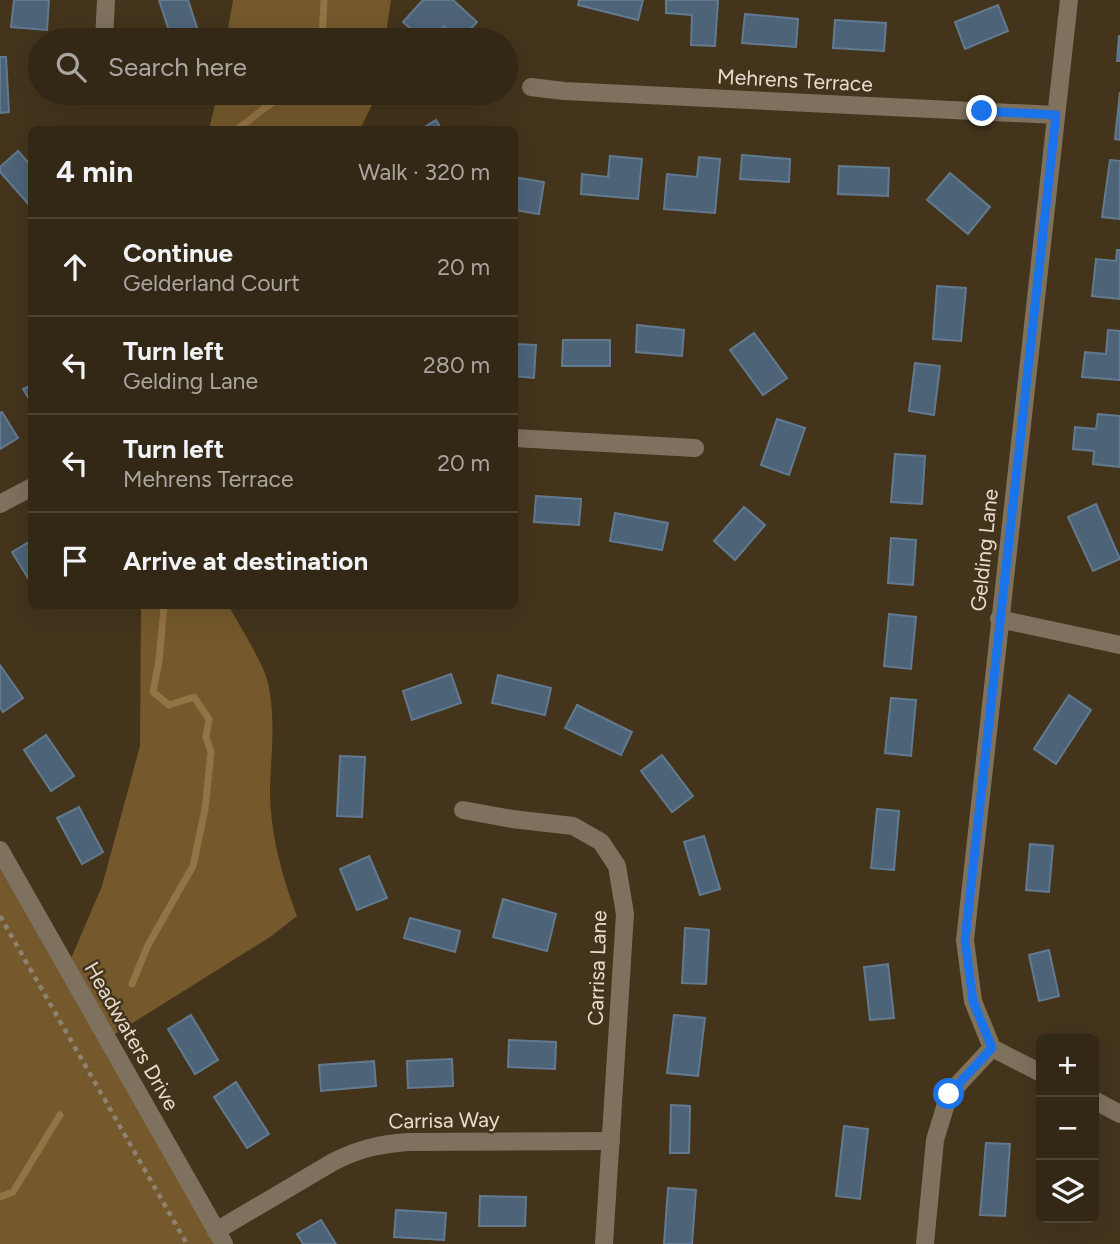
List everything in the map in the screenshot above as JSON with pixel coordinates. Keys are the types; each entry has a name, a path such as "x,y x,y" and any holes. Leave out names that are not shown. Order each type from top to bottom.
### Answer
{"street":[{"path":"105,28 106,0"},
{"name":"Gelding Lane","path":"992,1048 973,1001 965,940 1069,0"},
{"name":"Mehrens Terrace","path":"531,87 564,91 1056,115"},
{"path":"518,438 695,448"},
{"path":"0,504 28,489"},
{"path":"999,619 1120,645"},
{"name":"Carrisa Lane","path":"463,810 573,826 601,842 617,866 625,914 604,1244"},
{"name":"Headwaters Drive","path":"0,850 220,1238"},
{"path":"925,1244 935,1140 949,1094 992,1048 1036,1070"},
{"path":"1099,1103 1120,1114"},
{"name":"Carrisa Way","path":"220,1238 333,1162 377,1144 611,1142"}],"path":[{"path":"0,916 187,1244"}],"shaded area":[{"path":"233,0 391,0 387,28 228,28"},
{"path":"215,105 372,105 362,126 210,126"},
{"path":"141,609 231,609 257,655 268,683 272,710 271,806 282,870 297,916 270,937 107,1039 224,1244 0,1244 0,850 67,968 102,886 140,746"}],"building":[{"path":"14,0 49,0 47,28 11,27"},
{"path":"159,0 188,0 197,28 168,28"},
{"path":"423,0 453,0 477,22 471,28 410,28 403,22"},
{"path":"579,0 643,0 638,20 578,5"},
{"path":"666,0 718,0 715,46 691,45 692,15 666,13"},
{"path":"998,5 1008,31 965,49 955,22"},
{"path":"745,14 798,19 796,47 742,43"},
{"path":"835,20 886,23 884,51 833,48"},
{"path":"1119,36 1120,61 1117,61"},
{"path":"0,57 6,57 9,112 0,113"},
{"path":"1120,92 1120,140 1115,139"},
{"path":"436,120 440,126 426,126"},
{"path":"18,151 28,162 28,204 0,172 0,167"},
{"path":"742,155 790,159 789,182 740,179"},
{"path":"610,156 642,159 638,199 581,194 582,174 608,177"},
{"path":"699,157 720,159 715,213 664,209 667,174 697,177"},
{"path":"1110,160 1120,161 1120,219 1102,217"},
{"path":"839,166 889,168 888,196 838,194"},
{"path":"950,173 990,207 968,234 927,200"},
{"path":"518,178 544,182 539,214 518,211"},
{"path":"1117,250 1120,250 1120,299 1092,296 1096,259 1116,261"},
{"path":"937,286 966,288 961,341 933,339"},
{"path":"637,325 684,330 682,356 636,352"},
{"path":"1108,330 1120,331 1120,380 1082,377 1085,352 1106,354"},
{"path":"754,333 787,378 763,395 730,350"},
{"path":"563,340 610,340 610,366 562,366"},
{"path":"518,344 536,345 534,378 518,376"},
{"path":"915,363 940,366 934,415 909,411"},
{"path":"2,412 18,438 0,449 0,413"},
{"path":"1098,414 1120,416 1120,467 1093,464 1094,451 1073,449 1075,427 1096,429"},
{"path":"777,419 805,428 789,475 761,465"},
{"path":"895,454 925,456 922,504 891,502"},
{"path":"536,496 581,499 579,525 534,522"},
{"path":"1096,504 1120,559 1093,571 1068,517"},
{"path":"744,507 765,525 735,560 714,541"},
{"path":"615,513 668,523 662,550 610,541"},
{"path":"891,538 916,540 913,585 888,583"},
{"path":"28,542 28,578 12,552"},
{"path":"889,614 916,617 911,669 884,666"},
{"path":"0,665 23,698 3,712 0,707"},
{"path":"451,674 461,703 412,720 403,691"},
{"path":"498,675 551,688 545,715 492,703"},
{"path":"1069,695 1091,710 1056,764 1034,749"},
{"path":"891,698 916,700 911,756 885,753"},
{"path":"577,705 632,732 621,755 565,728"},
{"path":"46,735 74,776 51,791 24,750"},
{"path":"662,755 693,796 672,812 641,771"},
{"path":"340,756 365,757 362,817 337,816"},
{"path":"79,807 103,852 82,864 57,818"},
{"path":"877,809 899,811 894,870 871,868"},
{"path":"704,836 720,889 700,895 684,842"},
{"path":"1030,844 1053,846 1049,892 1026,890"},
{"path":"369,856 387,898 357,910 340,869"},
{"path":"503,899 556,914 547,951 493,937"},
{"path":"410,918 460,931 455,952 404,938"},
{"path":"685,928 709,930 706,984 682,983"},
{"path":"1049,950 1059,996 1039,1001 1029,955"},
{"path":"888,964 894,1018 870,1020 864,967"},
{"path":"191,1015 218,1060 195,1074 168,1029"},
{"path":"674,1015 705,1018 698,1076 667,1073"},
{"path":"509,1040 556,1042 555,1069 508,1067"},
{"path":"452,1059 453,1086 408,1088 407,1061"},
{"path":"374,1061 376,1086 321,1091 319,1065"},
{"path":"236,1082 269,1134 247,1148 214,1097"},
{"path":"671,1105 690,1106 689,1153 670,1153"},
{"path":"844,1126 868,1129 860,1199 836,1196"},
{"path":"986,1143 1010,1144 1005,1216 980,1215"},
{"path":"668,1188 696,1190 692,1244 664,1244"},
{"path":"480,1196 526,1197 525,1226 479,1226"},
{"path":"396,1210 446,1213 444,1240 394,1237"},
{"path":"321,1220 336,1244 303,1244 297,1234"}],"waterway":[{"path":"323,28 324,0"},
{"path":"241,126 269,105"},
{"path":"132,984 148,945 193,866 205,809 211,752 206,737 209,719 194,697 169,705 153,692 164,609"},
{"path":"0,1197 13,1192 60,1115"}],"route":[{"path":"949,1094 992,1048 973,1001 965,940 1056,115 982,111"}]}
